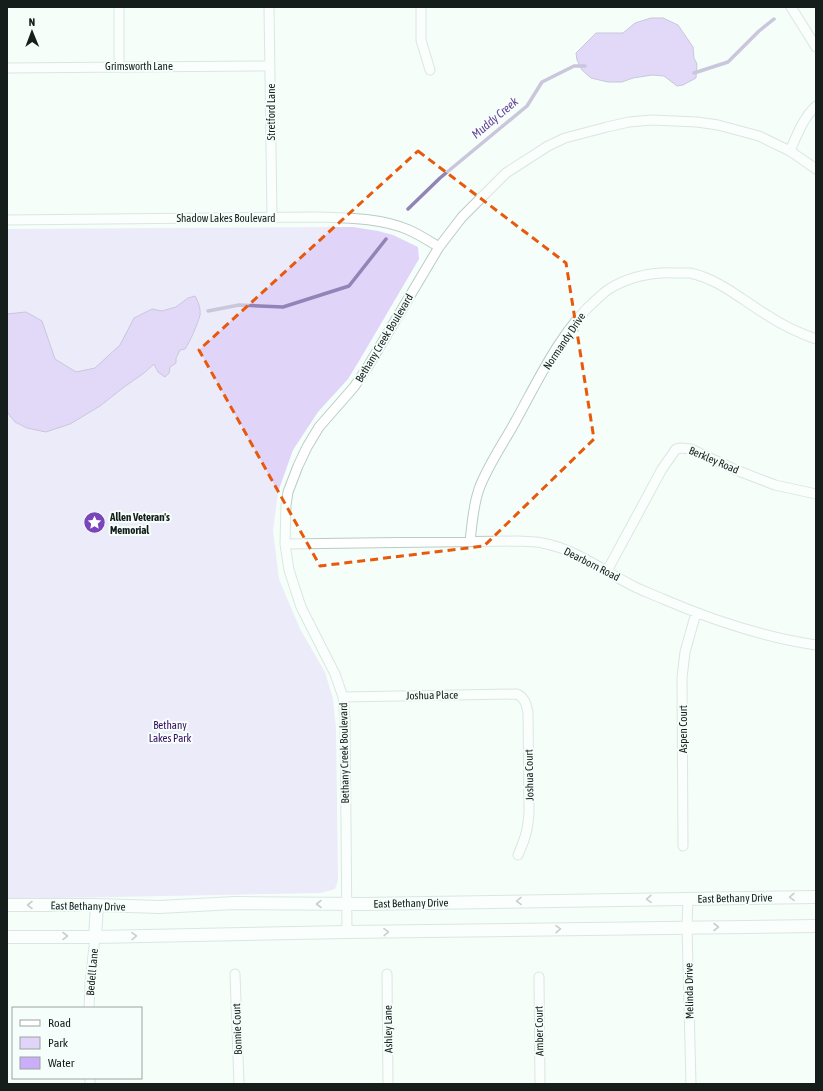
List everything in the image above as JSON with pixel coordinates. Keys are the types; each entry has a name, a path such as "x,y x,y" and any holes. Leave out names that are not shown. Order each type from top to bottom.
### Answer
{"main road":[{"name":"East Bethany Drive","path":"7,905 159,907 235,903 347,904 816,897"},
{"path":"95,937 97,905"},
{"path":"7,937 816,926"}],"street":[{"path":"119,7 120,66"},
{"name":"Stretford Lane","path":"269,7 272,218"},
{"path":"421,7 421,40 430,70"},
{"path":"790,7 816,47"},
{"name":"Grimsworth Lane","path":"7,68 270,66"},
{"path":"790,151 796,135 816,106"},
{"name":"Bethany Creek Boulevard","path":"347,932 345,719 343,697 335,674 301,607 289,570 285,544 286,505 288,492 307,447 319,427 354,387 367,368 439,247 462,217 506,173 548,146 565,138 629,122 652,120 697,122 718,125 759,136 790,151 816,168"},
{"name":"Shadow Lakes Boulevard","path":"7,220 331,217 364,219 390,223 409,230 439,247"},
{"name":"Normandy Drive","path":"470,542 475,501 486,473 548,362 567,333 587,308 608,290 626,280 647,274 666,272 689,273 706,278 720,285 785,326 816,339"},
{"name":"Berkley Road","path":"607,571 662,469 676,449 691,449 736,470 775,485 816,494"},
{"name":"Dearborn Road","path":"285,544 518,541 542,543 568,551 638,589 696,613 748,630 783,639 816,645"},
{"name":"Aspen Court","path":"683,846 682,678 685,652 696,613"},
{"name":"Joshua Place","path":"343,697 516,694 521,696"},
{"name":"Joshua Court","path":"518,855 528,828 529,812 528,712 526,703 521,696"},
{"name":"Melinda Drive","path":"688,898 687,927 691,1084"},
{"name":"Bedell Lane","path":"90,1007 90,983 95,937"},
{"name":"Bonnie Court","path":"235,974 238,1084"},
{"name":"Ashley Lane","path":"387,974 388,1084"},
{"name":"Amber Court","path":"538,978 540,1084"}],"highlighted area":[{"path":"418,151 566,263 594,439 484,546 320,566 199,350"}],"green space":[{"name":"Bethany Lakes Park","path":"353,227 393,235 418,247 419,259 348,379 318,412 293,450 278,492 273,531 279,579 300,629 325,672 333,699 336,728 338,880 335,889 320,893 7,899 7,229"}],"water":[{"path":"651,18 663,18 678,25 693,47 694,58 697,64 696,78 683,85 677,86 664,76 652,75 633,78 622,82 608,82 591,78 582,70 577,60 576,53 596,33 623,33 635,23"},
{"path":"195,296 200,310 198,323 187,346 185,349 180,350 176,358 176,363 170,367 169,373 165,377 158,372 154,364 100,406 70,424 46,432 27,428 15,422 7,412 7,314 26,312 42,321 55,359 76,372 95,368 120,345 134,318 152,309 162,311 176,307 188,298"}],"waterway":[{"name":"Muddy Creek","path":"694,73 728,62 759,31 774,19"},
{"name":"Muddy Creek","path":"408,209 440,178 527,106 542,82 574,66 585,66"},
{"name":"Muddy Creek","path":"208,311 239,305 283,307 349,286 386,239"}],"place":[{"name":"Allen Veteran's Memorial","path":"95,523"}]}
